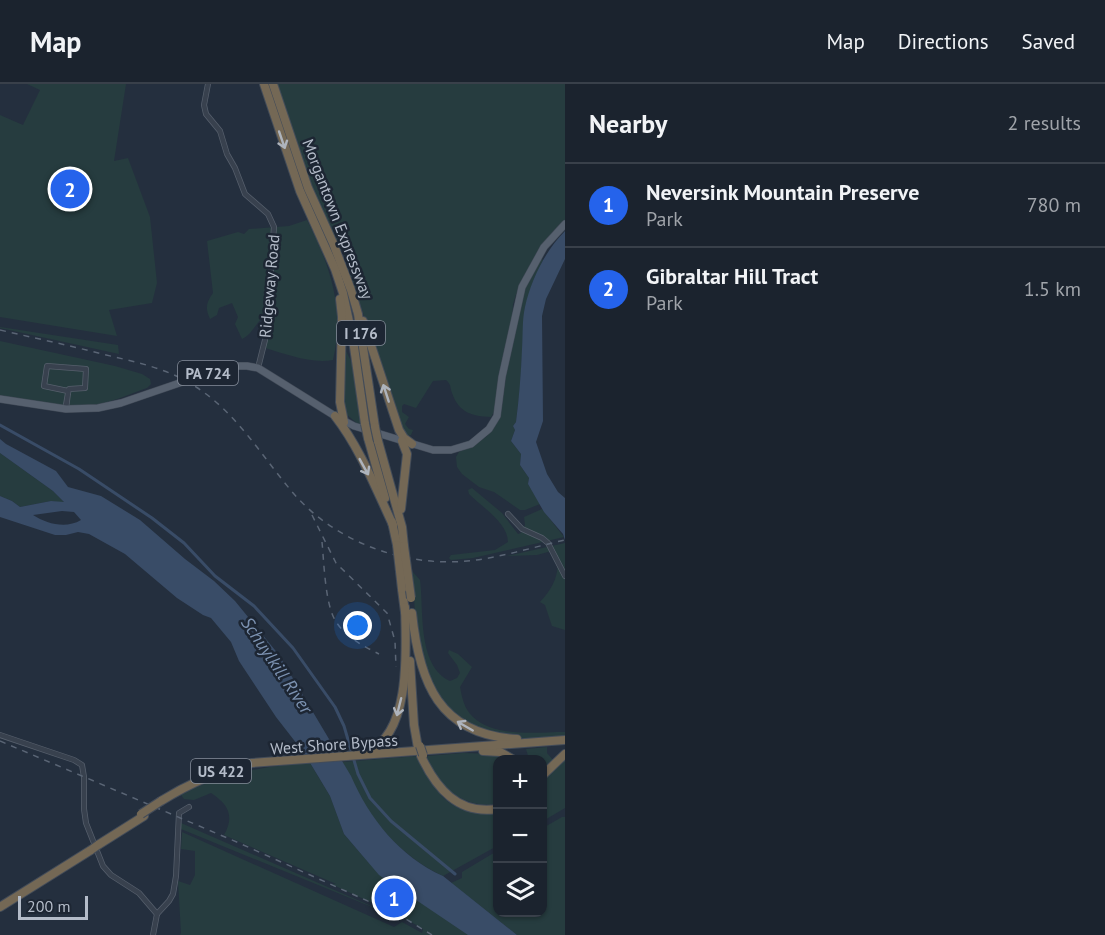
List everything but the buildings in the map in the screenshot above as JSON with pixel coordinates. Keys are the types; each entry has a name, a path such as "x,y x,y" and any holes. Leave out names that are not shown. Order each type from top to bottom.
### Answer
{"highway":[{"name":"Morgantown Expressway","path":"264,84 300,191 351,290 358,314 375,427 411,598 408,610"},
{"name":"Morgantown Expressway","path":"273,84 329,245 349,315 368,438 397,526"},
{"path":"329,245 341,310 340,405 344,422"},
{"path":"329,245 347,273 398,437 407,454"},
{"path":"340,405 335,412 330,414 347,435 397,526"},
{"path":"347,435 349,429 354,426"},
{"path":"397,526 407,454 414,445 398,437"},
{"name":"Morgantown Expressway","path":"400,546 402,589 408,610"},
{"path":"408,610 426,678 436,696 457,722 479,733 498,738 564,741"},
{"path":"408,610 420,751 435,779 453,798 474,807 493,808"},
{"path":"356,755 382,743 395,721 402,695 408,610"},
{"name":"West Shore Bypass","path":"0,906 162,802 196,784 226,772 256,765 331,756 459,751 564,741"},
{"name":"West Shore Bypass","path":"288,761 564,741"},
{"path":"459,751 496,751 508,755"},
{"path":"547,773 565,754"}],"main road":[{"path":"414,445 442,451 458,449 476,441 492,425 498,411 502,377 522,287 544,248 565,224"},
{"name":"PA 724","path":"0,399 85,409 113,405 229,366 239,365 258,368 344,422 398,437"}],"street":[{"name":"Ridgeway Road","path":"208,84 204,105 206,114 220,131 227,154 245,194 268,214 274,227 271,292 265,340 258,368"},
{"path":"47,366 86,369 85,388 68,392 44,386 47,366"},
{"path":"66,407 68,392"},
{"path":"508,514 522,529 548,543 565,576"},
{"path":"0,735 80,763 84,777 86,823 103,866 111,875 139,893 157,914"},
{"path":"153,935 157,914 172,897 176,876 180,813 189,807"}],"green space":[{"path":"27,84 126,84 114,161 128,158 150,217 157,283 152,303 109,310 117,336 0,317 0,115 23,125 40,90"},
{"path":"277,84 565,84 565,220 537,252 519,286 513,304 512,320 494,412 491,417 478,416 462,409 455,400 448,381 433,381 416,408 404,404 402,406 402,412 409,417 405,424 413,430 411,435 407,436 403,433 348,268 348,262 316,197"},
{"path":"307,220 322,253 333,288 337,323 333,360 307,360 265,348 270,313 242,339 235,324 238,317 232,303 219,308 217,315 210,319 207,312 213,293 207,241 238,232 244,234 249,229 289,226"},
{"path":"539,257 543,260 525,308 520,387 516,422 513,426 515,430 511,441 521,454 520,465 529,478 528,484 540,504 520,510 494,492 479,487 462,474 457,467 456,457 459,452 487,436 501,413 507,369 523,290"},
{"path":"0,328 118,345 119,354"},
{"path":"0,341 115,366 142,374 150,379 151,384 147,388 114,400 83,406 0,395"},
{"path":"345,349 352,363 361,423 359,425 346,414 341,389"},
{"path":"0,453 53,491 65,503 51,501 20,507 0,496"},
{"path":"472,488 502,513 518,534 525,525 524,517 542,509 564,537 473,558 451,560 449,558 451,555 495,550 508,542 504,528 469,494 468,490"},
{"path":"565,543 565,630 552,626 545,605 540,602 549,590 557,572 555,550 537,555 507,556"},
{"path":"412,571 420,580 424,636 432,663 439,674 450,681 457,678 460,673 448,653 449,650 458,654 472,667 460,687 464,703 470,714 482,724 493,728 529,733 565,732 565,738 519,738 491,735 453,715 435,689 417,640"},
{"path":"547,747 547,753 553,760 547,767 547,755 528,755 526,749"},
{"path":"463,753 500,755 493,755 493,804 474,803 453,794 438,777 427,756"},
{"path":"418,756 431,782 451,804 468,811 493,812 493,848 443,876 430,869 406,852 384,831 366,808 342,762"},
{"path":"565,756 565,808 547,819 547,775"},
{"path":"310,763 330,796 344,834 369,863 483,935 180,935 178,881 190,885 195,875 195,851 181,849 182,832 394,927 402,922 422,933 423,929 401,916 331,884 336,884 224,835 229,822 228,811 222,802 211,793 194,800 184,799 181,795 212,781 244,772"},
{"path":"565,817 565,935 517,935 494,917 547,917 547,826"},
{"path":"181,823 394,916 181,829"},
{"path":"493,853 493,916 451,883 462,878 462,872"}],"water":[{"path":"565,231 565,259 546,299 542,316 543,421 536,442 547,474 558,492 565,498 565,540 563,534 544,512 528,484 529,478 520,465 521,454 511,441 517,413 525,307 535,276 545,257"},
{"name":"Schuylkill River","path":"0,439 56,471 68,487 101,496 140,520 235,601 279,655 367,807 388,835 413,858 443,876 517,935 468,935 379,875 344,834 330,796 304,753 276,717 239,661 231,642 211,618 177,598 125,554 89,534 78,532 55,535 0,517 0,496 20,507 51,501 64,502 53,491 0,453","holes":["62,511 74,512 81,520 63,525 50,523 33,515"]}],"waterway":[{"name":"Schuylkill River","path":"0,425 79,469 152,518 184,543 215,576 254,606 293,648 335,707 344,726 358,774 370,798 391,821 455,874"}],"railway":[{"path":"0,330 139,363 185,380 211,398 237,423 294,494 311,511 330,526 373,548 419,560 443,562 479,560 565,540"},
{"path":"312,515 336,563 387,613 395,641 396,667"},
{"path":"322,542 327,593 335,620 349,636 379,654"},
{"path":"0,741 239,843 401,916 432,935"}],"place":[{"name":"Gibraltar Hill Tract","path":"70,189"},
{"name":"Neversink Mountain Preserve","path":"394,898"}]}
